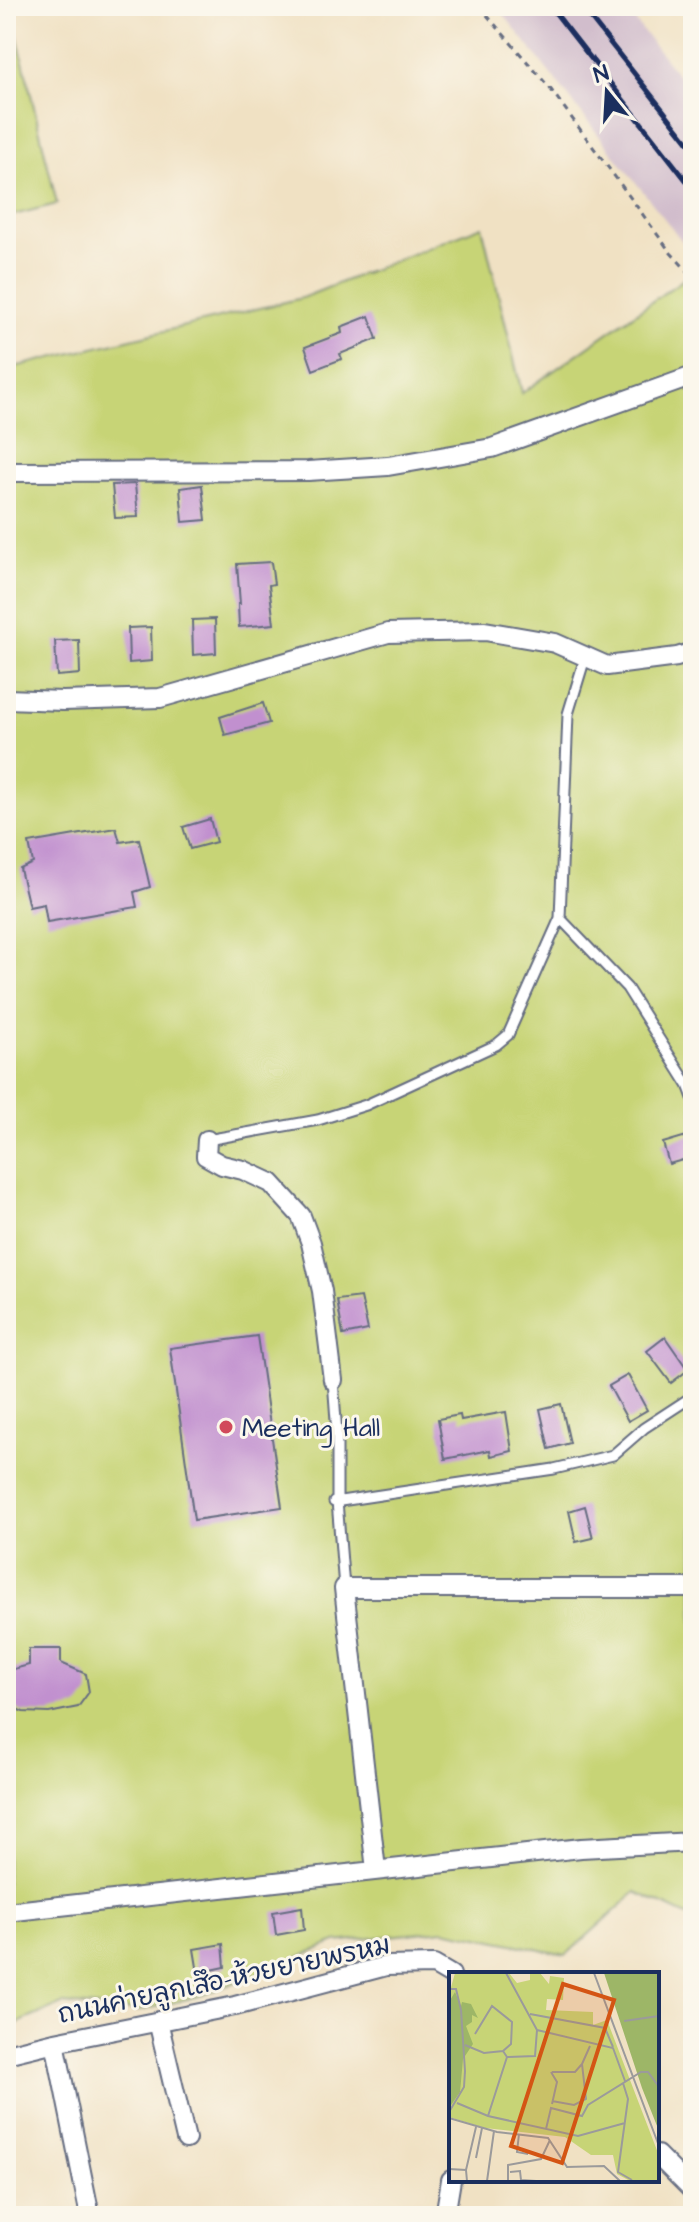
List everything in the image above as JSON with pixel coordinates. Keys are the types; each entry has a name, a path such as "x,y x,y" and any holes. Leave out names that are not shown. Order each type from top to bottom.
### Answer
{"street":[{"path":"6,472 308,471 388,466 492,448 693,376"},
{"path":"6,699 160,698 388,633 485,631 555,643 607,666 693,652"},
{"path":"207,1140 206,1156 271,1183 301,1216 322,1291 333,1380"},
{"path":"376,1870 344,1588 693,1588"},
{"path":"6,1912 581,1848 693,1842"},
{"name":"ถนนค่ายลูกเสึอ-ห้วยยายพรหม","path":"6,2054 235,2006 386,1966 434,1965 449,1974"},
{"path":"158,2021 186,2139"},
{"path":"55,2042 90,2216"},
{"path":"659,2157 693,2191"},
{"path":"445,2216 451,2182"}],"lane":[{"path":"207,1140 318,1120 357,1108 496,1045 508,1035 560,918 568,714 585,658"},
{"path":"560,918 627,988 688,1085 693,1098"},
{"path":"333,1380 337,1434 335,1502 344,1588"},
{"path":"335,1502 554,1469 613,1455 644,1428 693,1396"}],"path":[{"path":"479,6 549,87 671,253 693,277"}],"shaded area":[{"path":"497,6 623,6 693,94 693,255"}],"green space":[{"path":"6,6 10,6 57,204 6,217"},
{"path":"482,226 522,393 691,274 693,278 693,1919 636,1892 566,1955 444,1930 336,1942 203,1995 140,2011 63,2004 6,2028 6,369 302,298"}],"building":[{"path":"369,316 377,339 340,354 342,359 313,370 305,347 342,333 341,327"},
{"path":"135,484 138,517 115,518 112,485"},
{"path":"202,485 206,520 183,522 180,488"},
{"path":"271,562 274,584 269,585 274,624 239,627 237,564"},
{"path":"215,619 216,653 193,655 192,620"},
{"path":"151,627 152,661 129,663 128,628"},
{"path":"79,640 80,674 57,676 55,641"},
{"path":"263,703 269,723 225,735 220,717"},
{"path":"210,819 216,842 190,849 183,827"},
{"path":"116,828 120,842 139,839 150,887 134,892 137,907 47,922 44,904 29,907 20,869 33,863 29,843"},
{"path":"693,1134 693,1157 669,1164 663,1143"},
{"path":"361,1297 368,1330 343,1335 337,1300"},
{"name":"Meeting Hall","path":"257,1336 282,1507 194,1520 170,1348"},
{"path":"665,1337 688,1370 671,1383 647,1351"},
{"path":"628,1375 647,1410 628,1421 609,1386"},
{"path":"561,1404 570,1443 549,1449 540,1409"},
{"path":"506,1412 512,1451 491,1456 490,1450 445,1459 438,1419 460,1415 461,1420"},
{"path":"585,1506 593,1538 576,1542 569,1511"},
{"path":"29,1649 61,1649 61,1663 86,1674 89,1692 78,1707 49,1713 23,1712 6,1704 6,1671 29,1665"},
{"path":"302,1907 304,1930 276,1935 273,1912"},
{"path":"223,1944 225,1967 198,1973 194,1949"}],"railway":[{"path":"550,6 693,189"},
{"path":"581,6 693,148"}],"place":[{"name":"Meeting Hall","path":"226,1427"}]}
